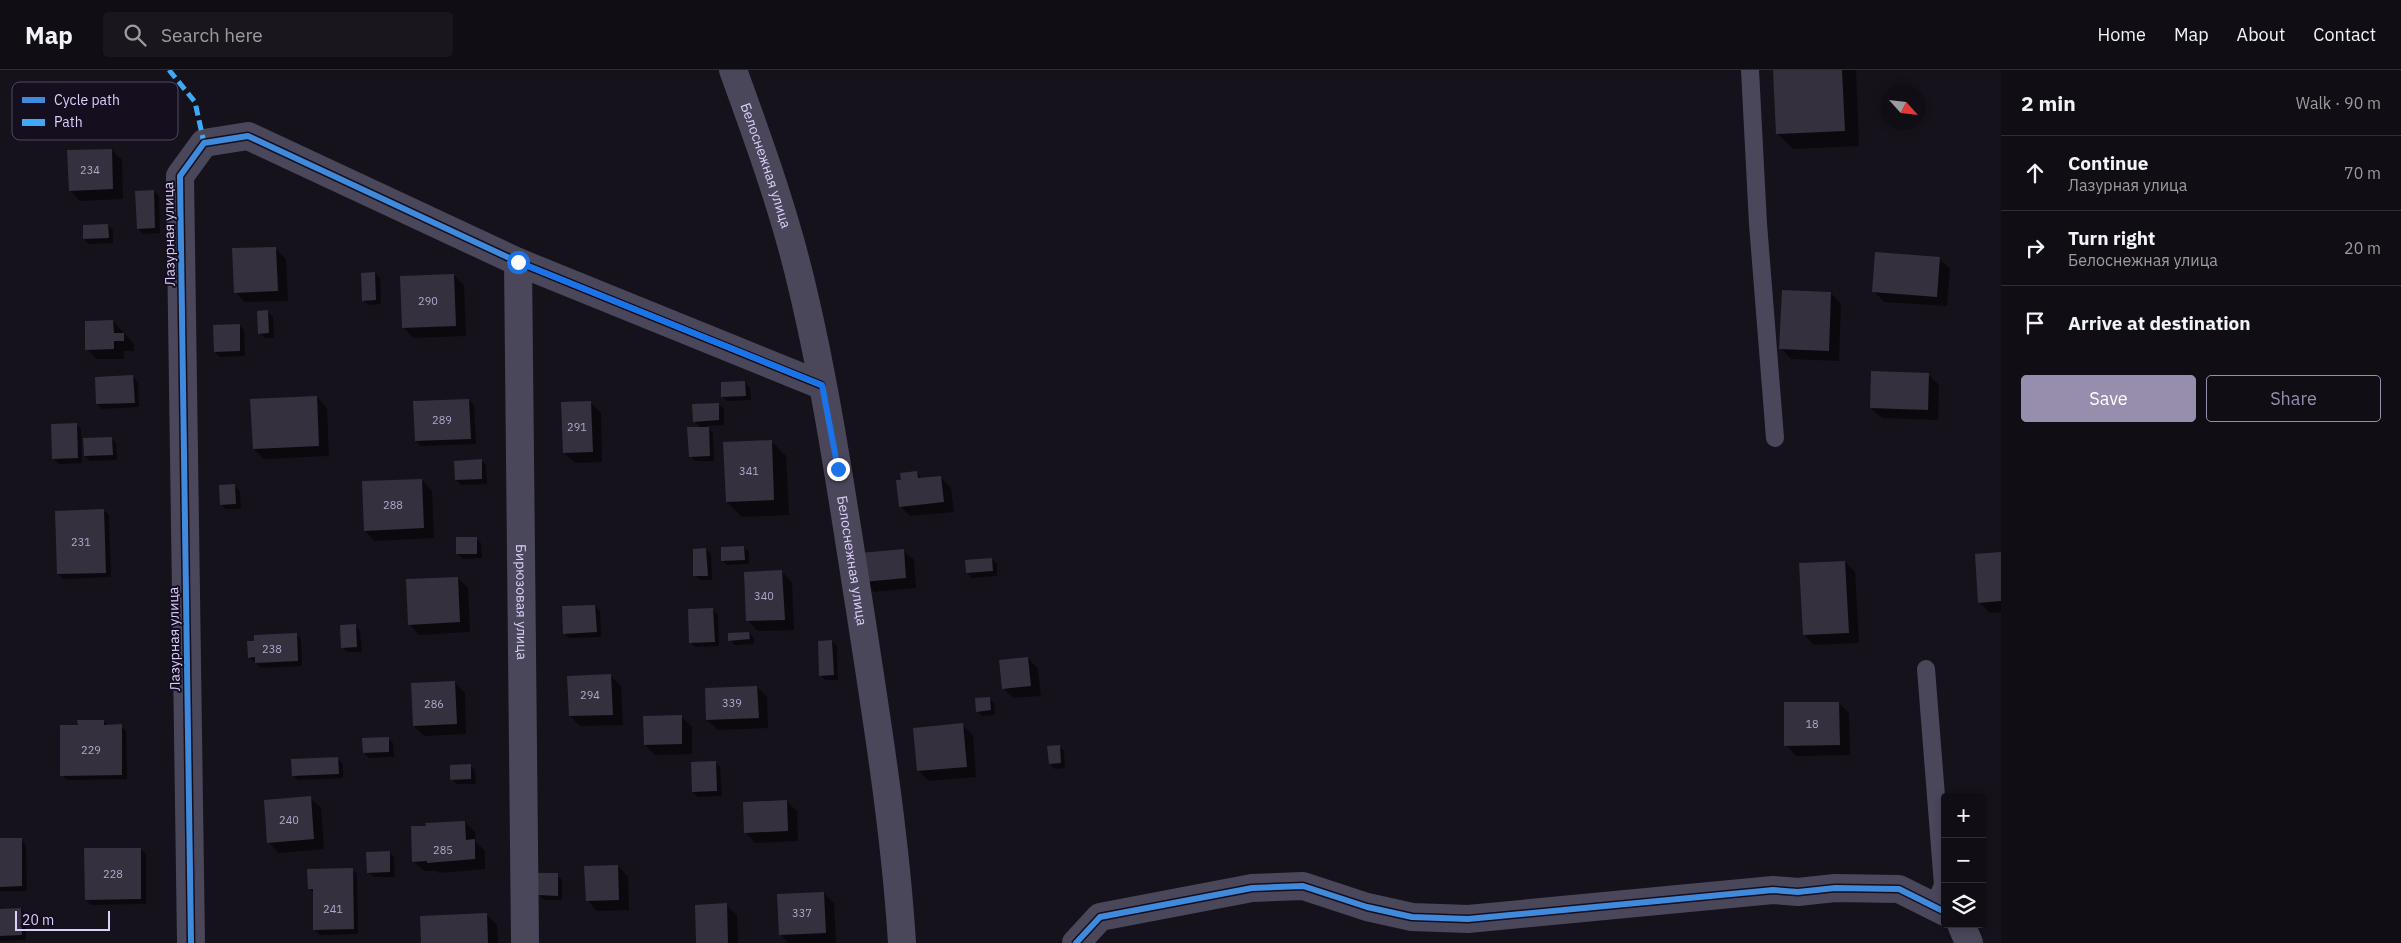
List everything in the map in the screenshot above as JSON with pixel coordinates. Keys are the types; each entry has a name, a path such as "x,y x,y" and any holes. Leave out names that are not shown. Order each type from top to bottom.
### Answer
{"street":[{"name":"Белоснежная улица","path":"733,70 769,170 798,271 822,385 838,469 886,777 902,943"},
{"name":"Лазурная улица","path":"191,943 180,176 204,142 248,136 518,262 822,385"},
{"name":"Бирюзовая улица","path":"518,262 525,943"},
{"path":"1076,943 1100,918 1252,888 1303,886 1367,907 1412,917 1468,919 1773,890 1798,892 1835,888 1899,889 1939,909"},
{"path":"1963,928 1969,943"}],"lane":[{"path":"1750,70 1758,224 1776,438"},
{"path":"1926,669 1943,885 1939,909"}],"building":[{"path":"1773,70 1842,70 1845,131 1776,134"},
{"path":"112,149 113,189 69,191 67,150"},
{"path":"154,190 155,228 137,229 135,191"},
{"path":"108,224 109,238 83,239 83,225"},
{"path":"276,247 278,291 234,293 232,248"},
{"path":"1875,252 1940,257 1937,297 1872,292"},
{"path":"375,272 376,300 362,301 361,273"},
{"path":"454,274 456,326 402,328 400,276"},
{"path":"1782,290 1831,292 1829,351 1779,349"},
{"path":"268,310 269,333 258,334 257,311"},
{"path":"113,320 114,333 124,333 124,341 114,341 114,349 85,350 85,321"},
{"path":"240,324 240,351 214,352 213,325"},
{"path":"1871,371 1929,373 1928,410 1870,408"},
{"path":"133,375 135,403 96,404 95,377"},
{"path":"745,381 746,396 721,397 721,382"},
{"path":"317,396 319,446 253,449 250,399"},
{"path":"469,399 471,439 415,441 413,401"},
{"path":"591,401 593,452 563,453 561,402"},
{"path":"719,403 719,420 693,422 692,404"},
{"path":"77,423 78,458 52,459 51,424"},
{"path":"687,427 709,427 710,456 689,457"},
{"path":"112,437 113,455 84,456 83,438"},
{"path":"772,440 774,500 726,502 723,442"},
{"path":"482,459 482,479 455,480 454,461"},
{"path":"917,471 918,478 941,476 944,502 899,507 896,480 901,480 900,473"},
{"path":"422,479 424,528 364,531 362,481"},
{"path":"235,484 236,504 220,505 219,485"},
{"path":"104,509 106,573 57,574 55,511"},
{"path":"456,537 477,537 477,554 456,554"},
{"path":"744,546 745,560 721,561 721,547"},
{"path":"706,548 708,576 693,576 693,549"},
{"path":"904,549 906,578 863,582 860,553"},
{"path":"2001,552 2001,601 1978,603 1975,554"},
{"path":"992,558 993,571 966,573 965,560"},
{"path":"1845,561 1849,633 1803,635 1799,563"},
{"path":"782,570 785,620 746,621 744,572"},
{"path":"458,577 460,622 408,625 406,579"},
{"path":"595,605 597,632 563,634 562,606"},
{"path":"713,608 715,642 689,643 688,609"},
{"path":"356,624 357,647 341,648 340,625"},
{"path":"749,632 750,639 728,641 728,633"},
{"path":"297,633 298,661 255,663 255,657 248,658 247,641 254,641 254,635"},
{"path":"832,640 834,675 819,676 818,641"},
{"path":"1028,657 1031,686 1002,689 999,660"},
{"path":"611,674 613,715 569,716 567,676"},
{"path":"455,681 457,724 413,726 411,683"},
{"path":"757,686 759,718 706,720 705,688"},
{"path":"990,697 991,710 976,712 975,698"},
{"path":"1784,702 1839,702 1840,745 1784,746"},
{"path":"682,715 682,744 644,745 643,716"},
{"path":"77,720 104,720 104,725 122,724 122,775 60,776 60,725 78,725"},
{"path":"963,723 967,767 917,771 913,728"},
{"path":"389,737 389,752 363,753 362,738"},
{"path":"1060,745 1061,763 1049,764 1047,746"},
{"path":"338,757 339,774 292,776 291,759"},
{"path":"716,761 717,791 692,792 691,762"},
{"path":"471,764 471,779 450,780 450,765"},
{"path":"311,796 314,839 267,843 264,800"},
{"path":"787,800 788,831 744,833 743,802"},
{"path":"465,821 466,840 475,839 475,859 427,863 427,861 412,862 411,826 426,826 425,823"},
{"path":"0,838 22,838 22,886 0,887"},
{"path":"84,848 141,848 141,899 85,900"},
{"path":"390,851 390,872 367,873 366,852"},
{"path":"618,865 619,900 586,901 584,866"},
{"path":"353,868 354,929 313,930 313,889 308,889 307,869"},
{"path":"538,873 558,873 558,896 538,895"},
{"path":"824,892 826,933 779,935 777,894"},
{"path":"727,903 728,943 696,943 695,905"},
{"path":"21,908 22,935 0,936 0,909"},
{"path":"487,913 488,943 421,943 420,916"}],"marked path":[{"path":"169,70 195,102 204,143"}],"cycle path":[{"path":"191,943 180,176 204,143 248,136 518,262 821,385"},
{"path":"1076,943 1100,917 1252,888 1303,886 1367,907 1412,917 1468,919 1773,890 1798,892 1835,888 1899,889 1941,910"}],"route":[{"path":"518,262 822,385 838,469"}]}
